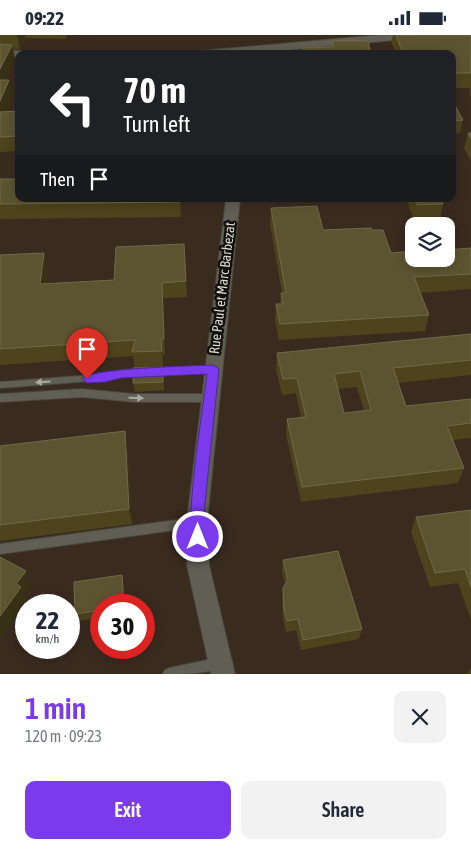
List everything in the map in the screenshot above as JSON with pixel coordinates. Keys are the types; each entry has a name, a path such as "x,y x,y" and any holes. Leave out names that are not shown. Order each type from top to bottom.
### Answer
{"street":[{"path":"250,50 252,35"},
{"path":"270,50 418,35"},
{"path":"0,53 15,54"},
{"name":"Rue Paul et Marc Barbezat","path":"222,668 198,565 198,522 213,369 233,202"}],"lane":[{"path":"0,385 105,377 121,373 213,369"},
{"path":"0,398 82,393 134,398 210,398"},
{"path":"0,549 198,522"},
{"path":"169,674 222,668"}],"shaded area":[{"path":"0,35 471,35 471,674 0,674"}],"building":[{"path":"396,35 471,35 471,73 456,73 456,50 402,50"},
{"path":"332,41 368,41 370,50 303,50 303,48 334,47"},
{"path":"0,44 12,45 0,69"},
{"path":"0,80 9,80 0,101"},
{"path":"456,107 463,120 456,121"},
{"path":"15,111 15,136 0,137 0,112"},
{"path":"0,179 15,179 15,202 180,202 0,204"},
{"path":"416,202 442,202 443,204 417,205"},
{"path":"317,206 323,230 371,228 372,230 383,230 391,253 405,252 405,267 455,267 455,249 471,248 471,274 414,277 429,315 280,324 276,304 283,304 281,293 286,293 271,208"},
{"path":"184,244 186,281 162,283 164,339 161,339 162,351 132,352 135,340 0,349 0,255 44,253 40,284 114,280 116,247"},
{"path":"471,334 471,360 393,368 406,406 471,399 471,423 447,426 464,468 302,487 287,419 306,417 297,378 283,379 277,353","holes":["360,371 371,410 344,413 334,374"]},
{"path":"163,367 163,382 133,383 133,368"},
{"path":"125,431 129,509 0,525 0,446"},
{"path":"471,510 471,587 465,569 435,573 416,517"},
{"path":"338,551 362,629 303,640 298,619 287,621 284,609 283,588 288,580 283,560"},
{"path":"0,557 26,571 16,584 21,587 0,616"},
{"path":"122,575 123,594 90,594 90,612 80,613 80,594 74,594 74,582"}],"route":[{"path":"87,379 121,373 213,369 198,512 198,537"}]}
